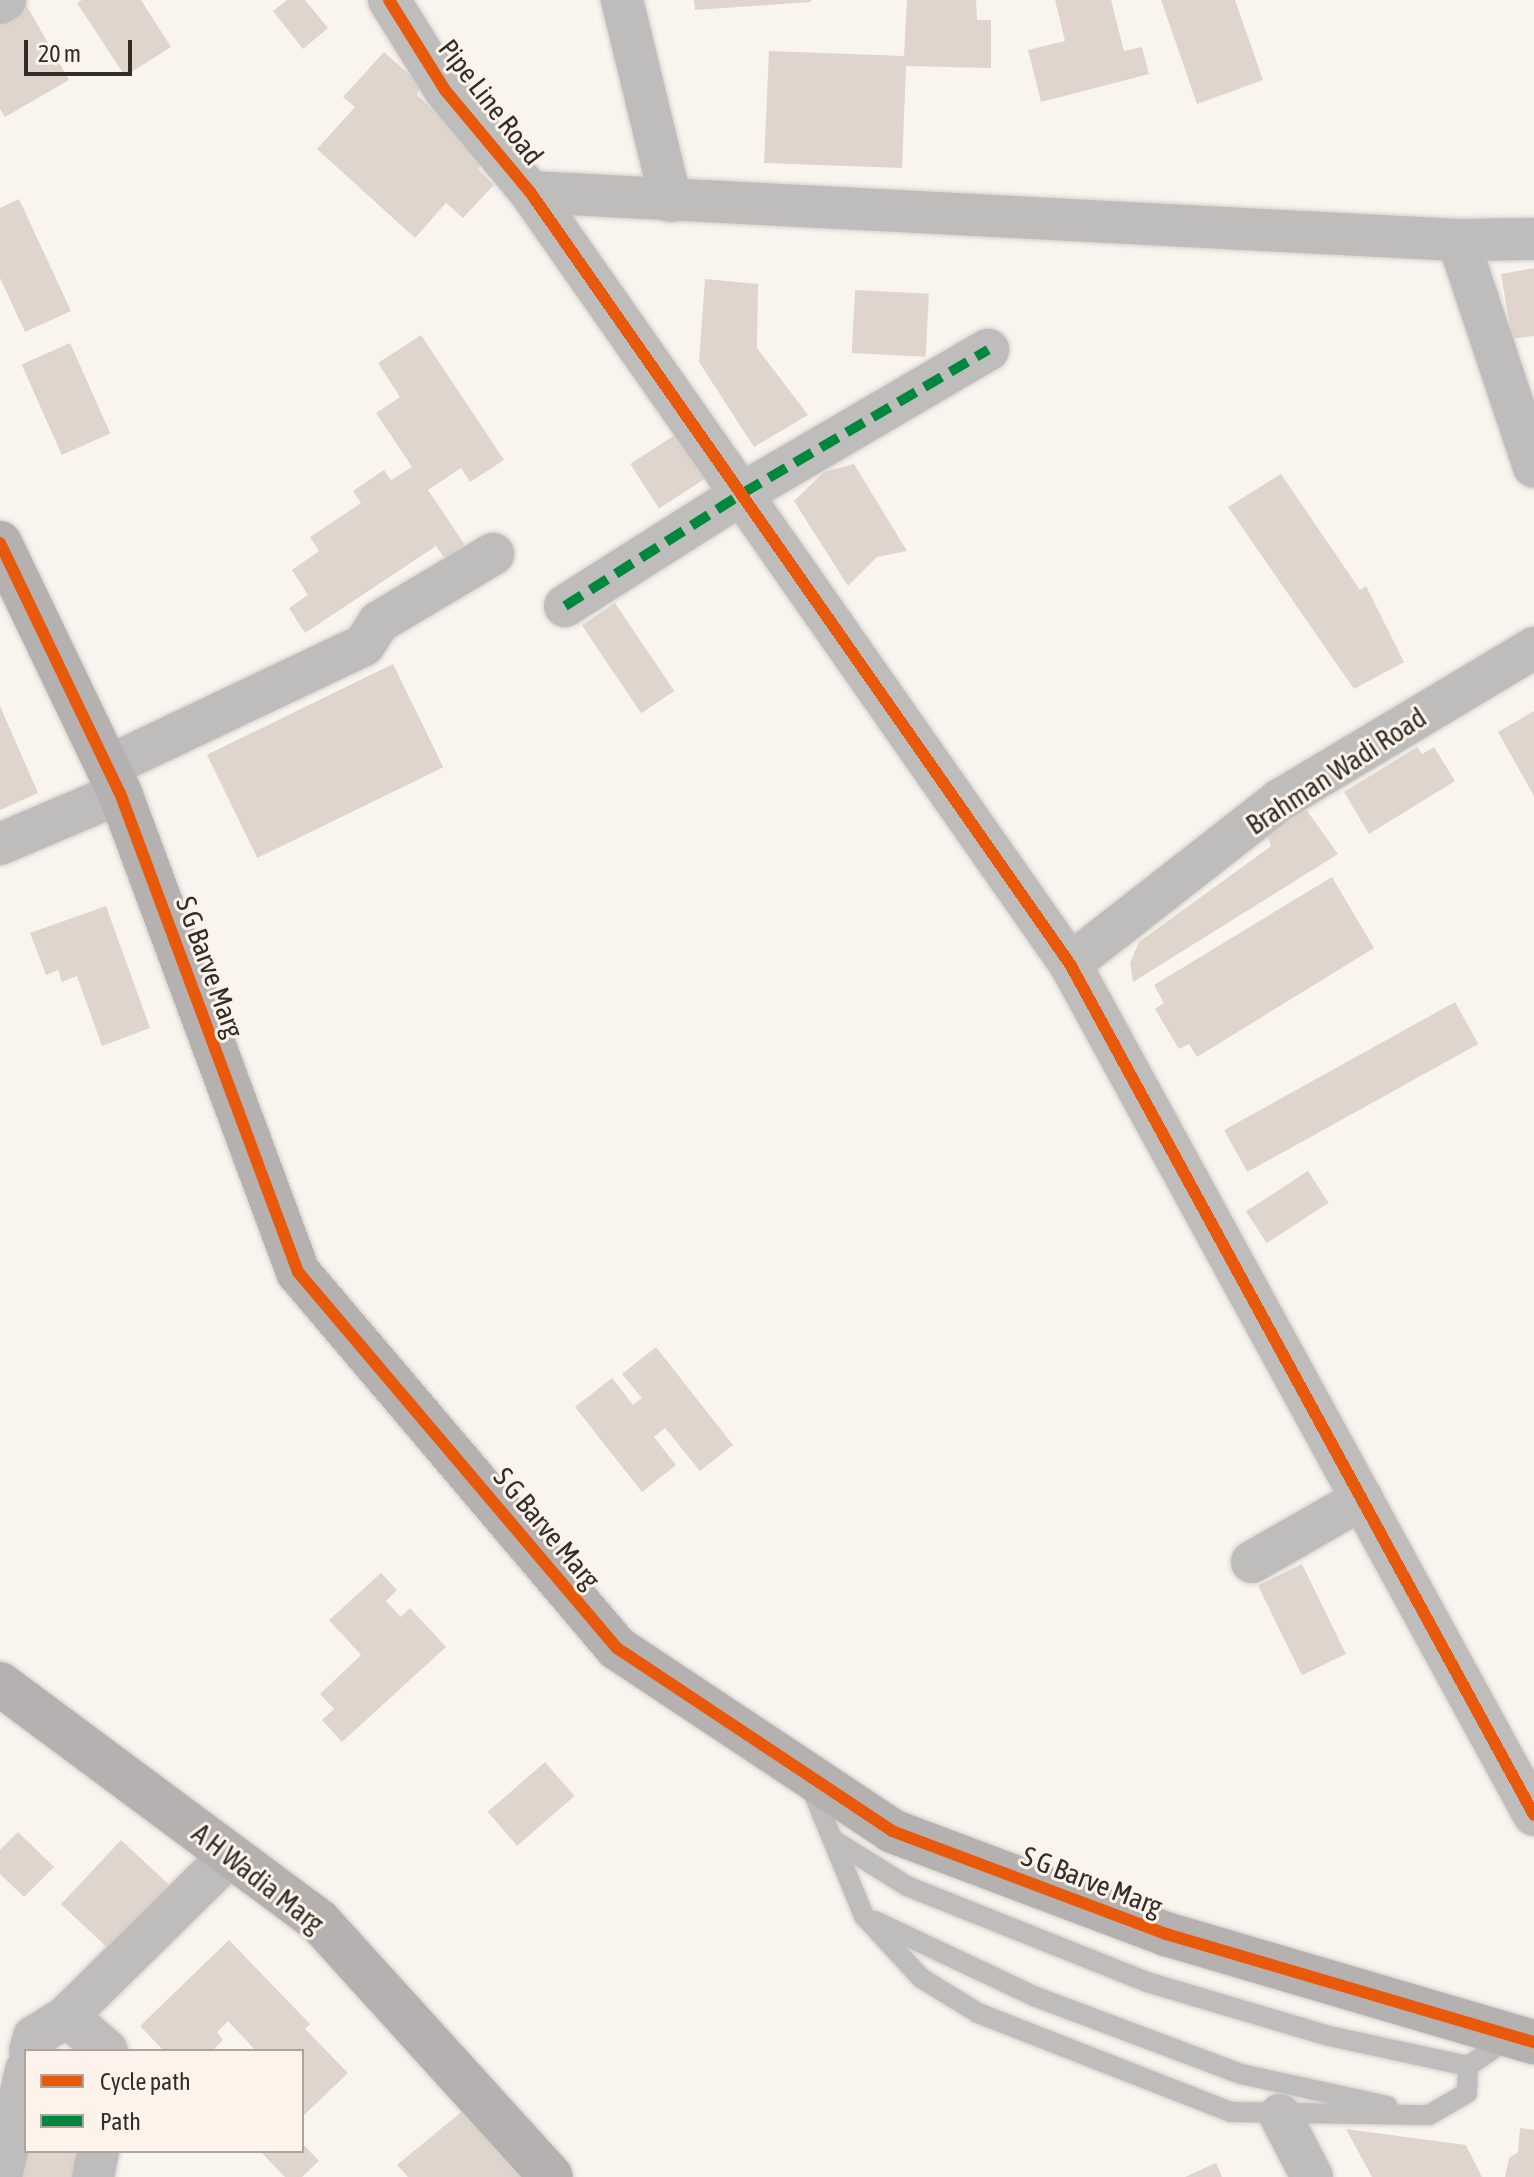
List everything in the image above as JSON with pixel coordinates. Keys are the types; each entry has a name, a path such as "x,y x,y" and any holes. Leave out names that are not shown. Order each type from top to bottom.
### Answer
{"street":[{"name":"Pipe Line Road","path":"389,0 445,90 530,192 1070,964 1534,1815"},
{"path":"622,0 671,201"},
{"path":"530,192 1458,240 1534,239"},
{"path":"1458,240 1534,467"},
{"path":"565,606 743,493 988,350"},
{"name":"S G Barve Marg","path":"0,543 114,780 298,1272 617,1648 892,1831 1166,1934 1524,2039"},
{"path":"0,844 364,645 379,622 493,554"},
{"name":"Brahman Wadi Road","path":"1070,964 1280,800 1534,648"},
{"path":"1252,1562 1362,1499"},
{"name":"A H Wadia Marg","path":"0,1684 319,1921 551,2177"},
{"path":"31,2049 34,2037 67,2016 230,1855"},
{"path":"67,2016 105,2049"},
{"path":"1,2177 24,2079"},
{"path":"1280,2115 1312,2177"},
{"path":"93,2177 98,2153"}],"lane":[{"path":"805,1773 864,1916 921,1978 978,2013 1230,2112 1429,2115 1467,2093 1468,2066"},
{"path":"835,1841 907,1886 1147,1982 1329,2036 1468,2066 1524,2039"},
{"path":"864,1916 1036,1997 1241,2074 1429,2115"}],"building":[{"path":"82,0 141,0 171,47 125,76 77,3"},
{"path":"287,0 305,0 328,28 303,49 273,11"},
{"path":"694,0 811,0 811,2 695,10"},
{"path":"907,0 976,0 977,20 991,20 991,68 906,66 902,168 764,163 769,51 904,56"},
{"path":"1055,0 1111,0 1124,51 1142,47 1149,74 1041,102 1028,50 1065,41"},
{"path":"1161,0 1235,0 1263,80 1197,104"},
{"path":"24,1 69,80 5,117 0,109 0,16"},
{"path":"384,52 420,84 417,95 487,159 478,169 494,185 463,218 446,203 415,238 317,149 355,107 343,97"},
{"path":"19,199 71,311 25,332 0,278 0,208"},
{"path":"1534,268 1534,336 1512,339 1501,274"},
{"path":"705,279 758,284 757,348 808,415 754,447 699,362"},
{"path":"855,290 929,294 926,357 852,353"},
{"path":"421,335 504,460 470,482 461,468 428,490 465,545 445,559 436,546 305,633 289,608 308,595 292,570 319,551 310,537 361,503 353,491 384,470 391,480 412,467 376,413 400,397 378,363"},
{"path":"70,343 110,433 62,455 22,365"},
{"path":"678,433 707,477 659,508 630,464"},
{"path":"854,464 907,551 877,557 848,586 794,501 824,472"},
{"path":"1281,474 1360,590 1366,586 1404,662 1354,689 1228,507"},
{"path":"615,603 674,691 641,713 582,625"},
{"path":"393,664 443,767 257,858 207,755"},
{"path":"0,706 38,793 0,810"},
{"path":"1534,711 1534,796 1498,732"},
{"path":"1417,747 1422,754 1434,747 1455,781 1369,834 1344,792"},
{"path":"1305,808 1338,854 1133,982 1130,963 1139,942 1271,846 1266,833"},
{"path":"1332,877 1374,948 1197,1057 1189,1044 1179,1049 1155,1009 1164,1003 1154,985"},
{"path":"106,906 150,1028 102,1046 77,976 62,982 58,970 46,975 30,933"},
{"path":"1455,1002 1478,1044 1247,1172 1224,1130"},
{"path":"1308,1171 1329,1203 1267,1243 1246,1211"},
{"path":"656,1347 733,1445 700,1471 665,1428 654,1437 676,1465 642,1492 575,1407 612,1378 633,1405 642,1398 622,1374"},
{"path":"1302,1564 1346,1654 1302,1675 1258,1585"},
{"path":"381,1573 397,1590 386,1601 401,1617 410,1608 446,1647 342,1742 322,1720 334,1709 320,1694 361,1655 329,1620"},
{"path":"545,1762 575,1796 517,1846 488,1812"},
{"path":"18,1832 54,1867 24,1897 0,1874 0,1850"},
{"path":"121,1840 171,1887 111,1951 61,1904"},
{"path":"229,1940 310,2024 305,2029 348,2073 304,2115 304,2049 254,2049 228,2021 217,2032 223,2040 214,2049 162,2049 140,2026"},
{"path":"472,2103 523,2177 408,2177 397,2165"},
{"path":"1520,2128 1534,2130 1534,2177 1505,2177 1509,2158 1518,2152"},
{"path":"1346,2129 1466,2145 1482,2177 1372,2177"},
{"path":"304,2145 319,2161 302,2177 285,2177 262,2153 304,2153"},
{"path":"27,2153 88,2153 82,2177 21,2177"},
{"path":"1216,2163 1222,2177 1185,2177"}],"marked path":[{"path":"565,606 743,493 988,350"}],"cycle path":[{"path":"389,0 445,90 530,192 1070,964 1534,1815"},
{"path":"0,543 120,793 298,1272 617,1648 892,1831 1166,1934 1534,2042"}]}
